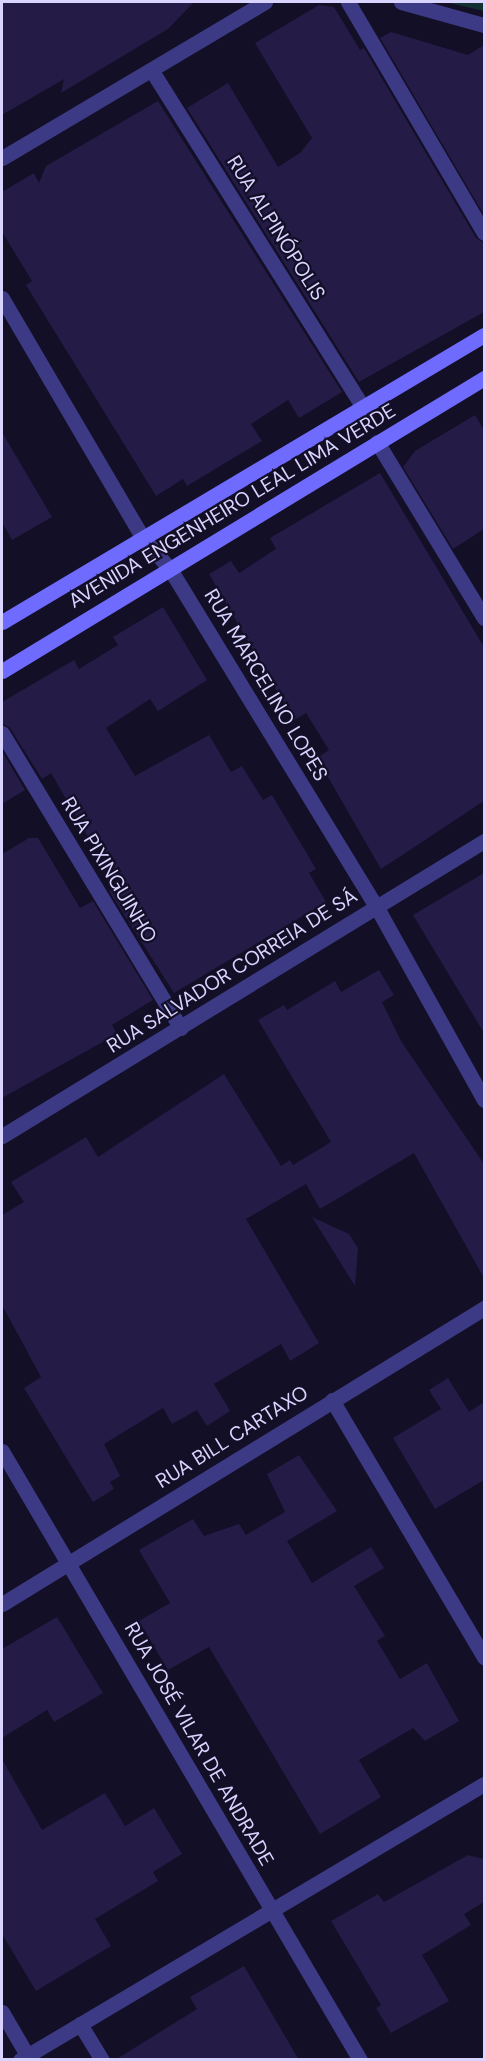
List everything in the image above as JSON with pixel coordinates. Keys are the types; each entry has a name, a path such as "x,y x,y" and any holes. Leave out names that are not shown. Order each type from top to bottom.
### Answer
{"main road":[{"name":"AVENIDA ENGENHEIRO LEAL LIMA VERDE","path":"2,622 484,335"},
{"name":"AVENIDA ENGENHEIRO LEAL LIMA VERDE","path":"2,671 484,378"}],"street":[{"path":"2,158 152,71 264,2"},
{"path":"348,2 484,233"},
{"path":"401,2 484,25"},
{"name":"RUA ALPINÓPOLIS","path":"152,71 363,407"},
{"name":"RUA MARCELINO LOPES","path":"2,298 142,537 170,569 376,906 484,1100"},
{"path":"377,442 484,618"},
{"name":"RUA PIXINGUINHO","path":"2,733 181,1028"},
{"name":"RUA SALVADOR CORREIA DE SÁ","path":"4,1130 181,1028 484,841"},
{"name":"RUA BILL CARTAXO","path":"2,1604 484,1308"},
{"path":"332,1400 484,1657"},
{"name":"RUA JOSÉ VILAR DE ANDRADE","path":"2,1450 360,2060"},
{"path":"2,2012 24,2057 484,1784"},
{"path":"81,2024 102,2060"}],"green space":[{"path":"445,2 484,2 484,11"}],"building":[{"path":"2,2 194,2 168,29 61,93 64,79 2,115"},
{"path":"319,5 334,7 360,50 364,48 476,238 484,243 484,312 359,382 187,108 228,83 278,167 300,153 312,138 255,43"},
{"path":"391,32 468,55 484,45 484,215 380,38"},
{"path":"158,101 342,392 299,418 288,400 251,424 262,441 187,486 183,479 156,496 26,285 32,281 2,232 2,192 34,173 39,183 46,166"},
{"path":"475,415 484,430 484,529 453,549 403,467 415,451"},
{"path":"2,432 52,517 12,540 2,522"},
{"path":"380,473 484,647 484,801 381,869 317,758 329,750 306,713 294,720 209,574 231,561 239,573 276,549 270,538"},
{"path":"163,607 207,680 158,711 150,699 106,728 135,776 209,735 231,772 242,766 263,800 272,795 316,869 309,873 326,902 174,993 109,891 122,883 100,846 95,849 51,773 42,779 10,728 2,723 2,702 74,660 79,669 118,645 113,637"},
{"path":"2,751 25,790 2,804"},
{"path":"29,838 38,838 80,908 93,901 153,1000 112,1025 117,1034 2,1098 2,854"},
{"path":"484,873 484,1033 413,915"},
{"path":"379,970 394,995 382,1002 401,1041 484,1164 484,1278 414,1153 320,1209 306,1184 246,1219 319,1343 290,1361 281,1344 214,1384 230,1411 207,1426 197,1410 172,1424 163,1408 104,1444 120,1476 110,1482 114,1489 93,1502 24,1388 41,1377 2,1305 2,1215 24,1202 11,1182 86,1137 98,1157 224,1074 281,1166 290,1160 293,1165 331,1142 258,1020 284,1005 287,1010 335,981 341,992"},
{"path":"312,1217 349,1234 358,1248 355,1286"},
{"path":"448,1378 469,1412 484,1402 484,1480 435,1509 393,1438 441,1409 429,1390"},
{"path":"299,1455 337,1511 287,1541 312,1583 371,1547 384,1568 354,1586 385,1636 377,1641 400,1679 427,1663 459,1721 425,1741 413,1728 359,1760 381,1797 320,1834 209,1647 168,1670 139,1621 170,1603 139,1550 193,1519 204,1536 239,1524 246,1535 285,1512 267,1474"},
{"path":"57,1617 103,1693 54,1722 47,1710 2,1738 2,1649"},
{"path":"2,1759 42,1830 105,1793 125,1826 154,1808 182,1854 153,1872 158,1881 95,1919 111,1946 36,1991 2,1934"},
{"path":"468,1855 484,1859 484,1902 464,1914 471,1925 422,1955 449,2001 391,2033 376,2008 381,2005 331,1921 378,1894 384,1902"},
{"path":"244,1966 299,2060 115,2060 197,2009 190,1997"}]}
